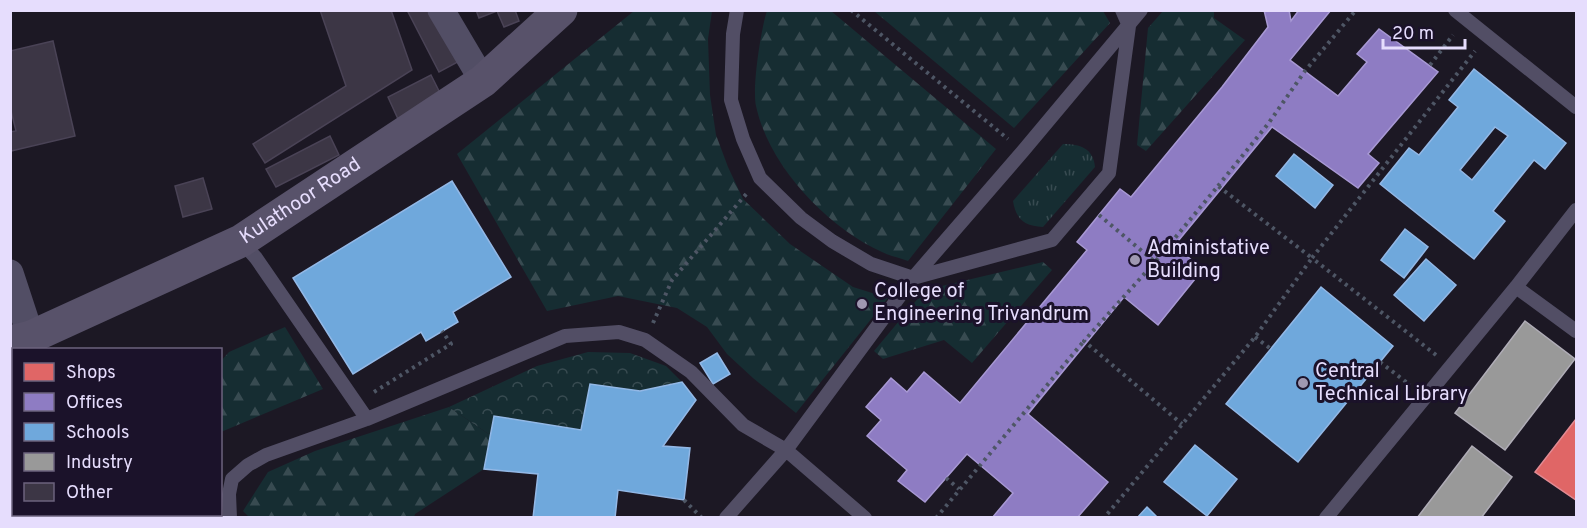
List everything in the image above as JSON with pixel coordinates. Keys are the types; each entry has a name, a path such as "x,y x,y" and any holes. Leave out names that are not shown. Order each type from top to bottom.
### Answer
{"main road":[{"name":"Kulathoor Road","path":"21,340 241,241 483,81 561,10"}],"street":[{"path":"441,10 483,81"},
{"path":"10,273 21,340"}],"lane":[{"path":"737,10 733,34 731,100 743,139 760,178 801,218 832,241 871,264 913,278 1052,240 1109,172 1128,26 1122,10"},
{"path":"726,518 786,450 913,278 1141,10"},
{"path":"1460,14 1576,107"},
{"path":"1326,518 1516,287 1576,210"},
{"path":"241,241 367,419"},
{"path":"1516,287 1576,331"},
{"path":"230,518 229,494 232,479 248,465 266,455 367,419 565,336 619,332 645,340 690,372 743,425 786,450 865,518"}],"path":[{"path":"851,10 1005,136"},
{"path":"936,518 1218,186 1268,124 1305,71 1356,10"},
{"path":"1430,66 1460,14"},
{"path":"1104,518 1255,337 1312,258 1487,36"},
{"path":"645,340 672,280 760,178"},
{"path":"1218,186 1450,367"},
{"path":"1084,202 1155,262"},
{"path":"356,403 451,344 442,331"},
{"path":"1255,337 1271,349"},
{"path":"1084,341 1182,424"},
{"path":"1380,362 1425,396"},
{"path":"945,478 959,489"},
{"path":"684,500 702,518"}],"green space":[{"path":"634,11 712,11 708,39 710,95 716,135 743,199 790,244 853,287 888,298 796,413 727,354 707,327 677,308 618,296 547,311 457,154"},
{"path":"767,11 831,11 996,149 908,261 888,255 861,241 821,211 787,172 773,151 763,128 755,97 758,58"},
{"path":"874,11 1103,11 1110,23 1014,128"},
{"path":"1163,11 1214,11 1214,18 1245,40 1146,151 1137,145 1148,28"},
{"path":"1063,144 1085,148 1092,155 1095,167 1043,227 1022,221 1016,213 1013,201"},
{"path":"1043,262 1052,270 972,363 944,340 883,359 874,351 925,290"},
{"path":"285,327 323,389 222,432 222,360 229,352"},
{"path":"588,352 630,353 666,366 682,382 640,391 581,430 494,416 490,435 449,407 537,366"},
{"path":"449,407 490,435 484,469 415,514 414,517 250,518 243,511 268,472 315,451"}],"building: Shops":[{"path":"1576,419 1576,500 1535,472"}],"building: Offices":[{"name":"Administative Building","path":"1264,10 1289,10 1291,21 1299,10 1331,10 1290,60 1338,96 1367,62 1357,54 1379,29 1438,72 1368,154 1379,163 1358,188 1272,127 1174,246 1203,269 1158,325 1124,297 1028,414 1108,482 1077,518 992,518 1013,493 967,454 925,502 898,481 907,470 867,436 881,420 866,407 891,378 907,392 924,372 960,403 1087,250 1077,242 1120,189 1131,197 1222,87 1268,27"}],"building: Schools":[{"path":"1474,69 1566,143 1545,169 1534,160 1493,211 1505,221 1474,259 1380,184 1409,148 1419,155 1458,107 1449,100","holes":["1495,127 1508,136 1472,180 1460,170"]},
{"path":"1294,154 1333,185 1315,208 1276,176"},
{"path":"452,181 511,277 453,312 458,322 426,341 421,332 353,374 293,278"},
{"path":"1405,229 1428,247 1404,278 1381,260"},
{"path":"1426,259 1456,285 1424,321 1394,295"},
{"name":"Central Technical Library","path":"1321,287 1393,346 1298,462 1226,404"},
{"path":"717,353 730,374 713,384 700,363"},
{"path":"682,382 696,400 663,446 690,448 684,500 618,490 615,518 533,518 538,474 484,469 494,416 581,430 590,384 640,391"},
{"path":"12,434 12,496 10,497 10,435"},
{"path":"1195,445 1237,479 1207,516 1164,482"},
{"path":"1147,507 1158,518 1137,518"},
{"path":"108,516 198,516 198,518 108,518"}],"building: Industry":[{"path":"1525,321 1575,359 1505,450 1455,413"},
{"path":"1472,446 1512,477 1481,518 1417,518"}],"building: Other":[{"path":"320,10 391,10 412,70 265,163 253,144 346,86"},
{"path":"407,10 442,10 467,57 439,72"},
{"path":"476,10 515,10 519,21 504,27 497,11 479,18"},
{"path":"53,41 75,136 11,151 10,132 16,131 10,107 10,51"},
{"path":"431,75 442,97 398,119 388,97"},
{"path":"330,136 339,155 276,187 266,169"},
{"path":"203,178 212,209 183,217 175,186"}],"place":[{"name":"Administative Building","path":"1135,260"},
{"name":"College of Engineering Trivandrum","path":"862,304"},
{"name":"Central Technical Library","path":"1303,383"}]}
